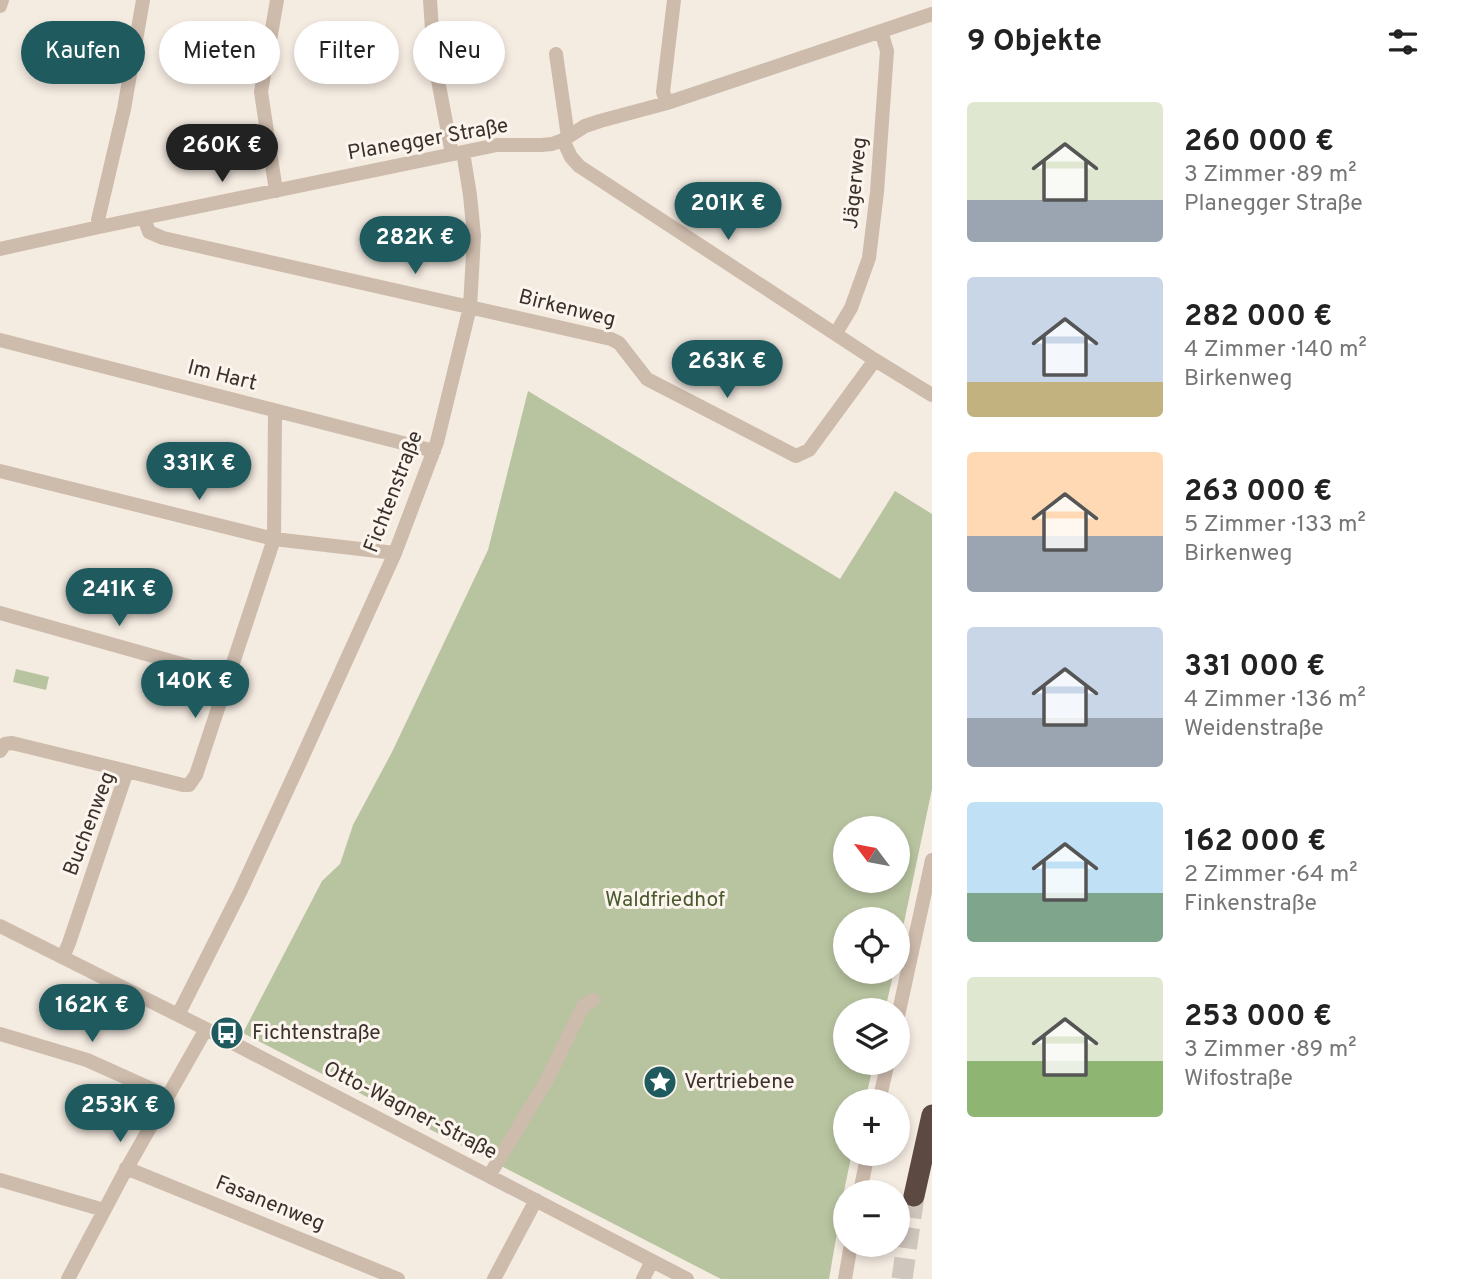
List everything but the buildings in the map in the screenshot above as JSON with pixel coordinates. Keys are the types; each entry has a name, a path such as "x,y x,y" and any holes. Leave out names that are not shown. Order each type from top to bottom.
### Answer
{"highway":[{"path":"914,1196 932,1115"}],"street":[{"path":"0,6 2,0"},
{"path":"99,227 98,220 124,109 143,0"},
{"path":"276,191 261,92 277,0"},
{"name":"Fichtenstraße","path":"178,1015 260,849 395,553 434,451 461,347 470,307 474,236 470,195 434,59 430,0"},
{"path":"667,103 663,92 674,0"},
{"name":"Planegger Straße","path":"0,249 497,145 541,145 565,139 585,126 667,103 932,14"},
{"name":"Jägerweg","path":"836,332 851,308 869,258 887,51 881,32"},
{"path":"556,54 565,139 571,157 579,166 875,360 932,394"},
{"name":"Birkenweg","path":"144,218 149,232 163,239 615,341 647,379 796,456 809,450 875,360"},
{"name":"Im Hart","path":"0,340 434,451"},
{"name":"Buchenweg","path":"63,957 127,771 183,785 189,785 196,775 274,539 275,411"},
{"path":"0,471 274,539 395,553"},
{"path":"0,613 228,677"},
{"path":"0,751 5,744 12,743 127,771"},
{"path":"902,998 932,860"},
{"name":"Otto-Wagner-Straße","path":"0,926 206,1029 687,1279"},
{"path":"489,1176 547,1080 583,1006 593,1000"},
{"path":"68,1279 126,1168 206,1029"},
{"path":"0,1034 87,1060 167,1096"},
{"name":"Fasanenweg","path":"126,1168 398,1279"},
{"path":"0,1180 104,1210"},
{"path":"494,1279 536,1200"},
{"path":"845,1279 849,1257"},
{"path":"643,1279 652,1261"}],"green space":[{"name":"Waldfriedhof","path":"528,391 840,579 895,491 932,514 932,789 907,907 833,907 833,984 891,984 888,998 833,998 833,1075 871,1075 868,1089 833,1089 833,1166 849,1166 846,1180 833,1180 833,1256 829,1279 721,1279 243,1033 322,881 340,864 353,825 392,752 488,550"},
{"path":"16,669 49,677 46,690 13,682"}],"tunnel":[{"path":"902,1279 914,1196"}],"place":[{"name":"Fichtenstraße","path":"227,1033"},
{"name":"Vertriebene","path":"660,1082"}]}
